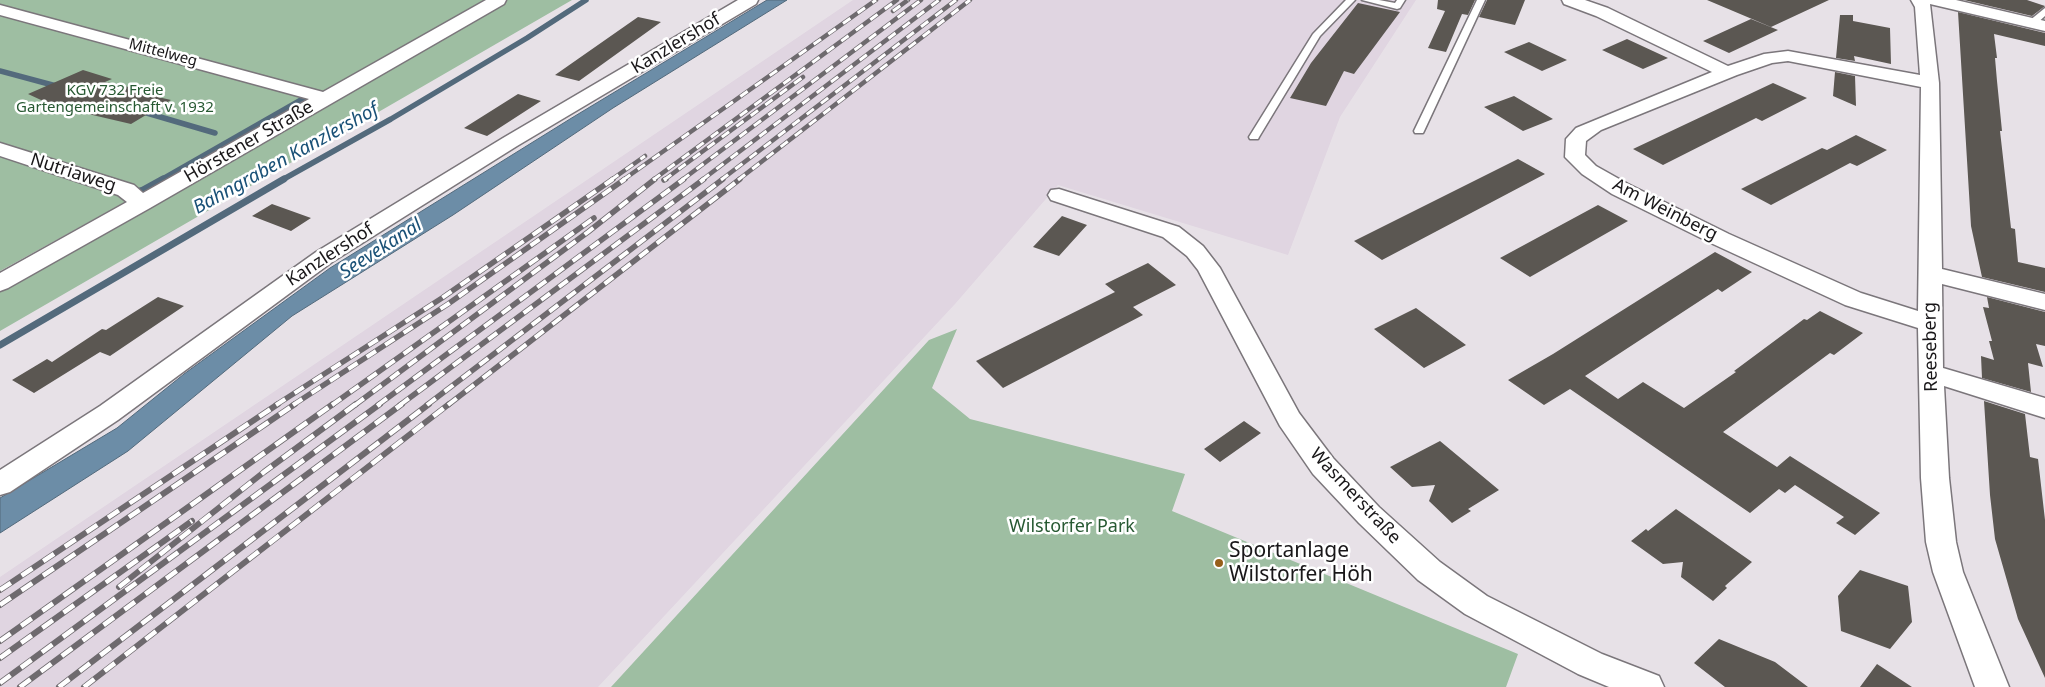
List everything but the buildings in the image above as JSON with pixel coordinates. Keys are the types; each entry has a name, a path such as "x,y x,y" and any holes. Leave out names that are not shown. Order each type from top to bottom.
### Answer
{"street":[{"name":"Hörstener Straße","path":"0,283 135,198 325,98 498,0"},
{"name":"Kanzlershof","path":"0,484 110,413 242,314 332,251 510,142 750,0"},
{"path":"1570,0 1602,12 1727,72"},
{"name":"Reeseberg","path":"1919,0 1923,7 1930,83 1931,373 1941,542 1948,572 1992,687"},
{"path":"1934,0 2038,25"},
{"name":"Mittelweg","path":"0,10 325,98"},
{"name":"Am Weinberg","path":"1930,83 1788,56 1770,58 1727,72 1583,132 1576,139 1574,148 1575,157 1589,170 1620,189 1721,239 1853,299 1930,323"},
{"name":"Nutriaweg","path":"0,149 135,198"},
{"name":"Wasmerstraße","path":"1059,195 1171,232 1195,251 1208,268 1289,419 1322,466 1369,515 1429,571 1476,605 1590,664 1647,687"},
{"path":"1930,274 2045,302"},
{"path":"1931,373 2045,408"}],"lane":[{"path":"1254,137 1293,71 1318,34 1352,0"},
{"path":"1366,0 1397,6 1401,0"},
{"path":"1419,131 1481,0"},
{"path":"2038,25 2045,11"}],"shaded area":[{"path":"853,0 1416,0 1340,117 1288,255 1058,185 955,304 598,687 0,687 0,577"}],"green space":[{"name":"KGV 732 Freie Gartengemeinschaft v. 1932","path":"0,0 492,0 0,271"},
{"path":"506,0 572,0 0,331 0,290"},
{"name":"Wilstorfer Park","path":"957,329 932,388 970,419 1185,474 1172,511 1518,654 1506,687 611,687 929,340"}],"water":[{"name":"Seevekanal","path":"767,0 787,0 613,108 453,215 292,316 128,451 0,533 0,498 117,428 184,374 330,268 570,119"}],"waterway":[{"name":"Bahngraben Kanzlershof","path":"282,180 391,119 527,38 586,0"},
{"path":"0,71 60,87"},
{"path":"161,180 308,96"},
{"path":"140,111 215,133"},
{"path":"133,193 143,190 163,179"},
{"name":"Bahngraben Kanzlershof","path":"0,345 284,179"}],"railway":[{"path":"623,180 876,0"},
{"path":"653,180 897,0"},
{"path":"893,11 908,0"},
{"path":"682,180 921,0"},
{"path":"702,180 939,0"},
{"path":"721,180 956,0"},
{"path":"738,180 970,0"},
{"path":"666,179 664,180 803,77"},
{"path":"611,180 645,156"},
{"path":"276,405 442,298 613,179"},
{"path":"293,405 448,304 625,179"},
{"path":"355,405 588,232 655,179"},
{"path":"378,405 684,179"},
{"path":"400,405 704,179"},
{"path":"427,405 723,179"},
{"path":"448,405 740,179"},
{"path":"332,405 594,218"},
{"path":"0,590 278,404"},
{"path":"0,605 295,404"},
{"path":"0,641 333,404"},
{"path":"119,587 264,472 356,404"},
{"path":"0,683 380,404"},
{"path":"20,687 402,404"},
{"path":"59,687 429,404"},
{"path":"84,687 449,404"},
{"path":"0,658 192,521"}],"place":[{"name":"Sportanlage Wilstorfer Höh","path":"1219,563"}]}
